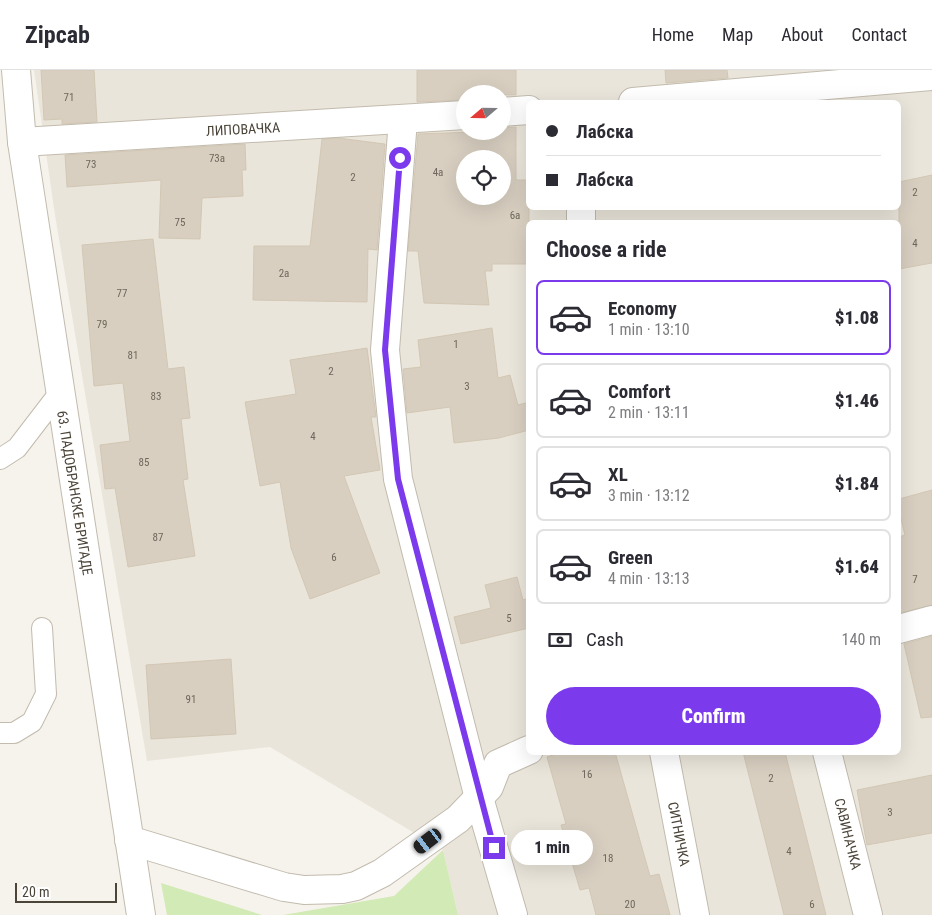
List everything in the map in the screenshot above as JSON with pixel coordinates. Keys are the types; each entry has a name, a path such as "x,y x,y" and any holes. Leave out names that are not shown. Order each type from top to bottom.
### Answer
{"street":[{"name":"63. ПАДОБРАНСКЕ БРИГАДЕ","path":"16,70 22,142 141,915"},
{"path":"646,100 761,82 932,76"},
{"path":"511,111 526,110"},
{"name":"ЛИПОВАЧКА","path":"22,142 456,116"},
{"path":"403,120 385,350 398,479 479,798 513,915"},
{"path":"901,628 932,620"},
{"path":"129,840 284,887 304,890 342,889 367,881 406,857 458,819 489,787 498,764 526,751"},
{"name":"СИТНИЧКА","path":"665,755 695,915"},
{"name":"САВИНАЧКА","path":"828,755 868,915"}],"lane":[{"path":"0,459 17,448 60,392"},
{"path":"0,733 14,733 32,722 46,694 42,628"}],"shaded area":[{"path":"34,70 932,70 932,915 458,915 443,850 270,747 147,761 55,215"}],"green space":[{"path":"443,850 458,915 283,915 394,896"},
{"path":"161,883 262,915 167,915"}],"building":[{"path":"41,70 94,70 97,122 62,124 62,119 44,120"},
{"path":"417,70 516,70 516,95 511,95 511,85 456,85 456,100 417,102"},
{"path":"665,70 727,70 728,78 666,83"},
{"path":"511,127 516,127 516,180 526,180 526,210 529,210 529,220 526,220 526,264 492,264 492,271 485,271 489,305 424,303 418,251 408,251 418,134 456,133 456,140 511,140"},
{"path":"338,138 385,144 377,250 368,249 367,302 253,300 254,246 310,246 322,139"},
{"path":"245,144 246,170 242,170 243,196 202,198 200,239 159,238 161,180 67,187 65,155"},
{"path":"932,175 932,263 901,269 901,220 899,220 899,210 901,210 901,182"},
{"path":"153,239 168,369 184,367 190,418 181,419 188,479 183,480 195,556 128,567 115,488 105,489 100,445 130,441 123,383 94,386 82,245"},
{"path":"492,328 498,378 510,375 518,405 526,403 526,431 499,438 454,443 450,407 407,413 403,369 421,367 418,340"},
{"path":"367,348 376,417 371,417 380,470 344,476 380,573 310,599 291,548 280,482 260,486 245,402 296,394 290,360"},
{"path":"932,490 932,605 901,613 901,536 905,535 901,519 901,498"},
{"path":"517,577 523,600 526,599 526,629 461,644 454,617 491,608 485,585"},
{"path":"932,636 932,717 921,718 904,644"},
{"path":"231,659 236,734 151,739 146,665"},
{"path":"553,755 616,755 650,876 659,874 670,915 596,915 589,888 580,890 561,825 566,824 547,757"},
{"path":"744,755 786,755 826,915 784,915"},
{"path":"932,775 932,833 867,845 857,790"}],"route":[{"path":"400,158 385,350 398,479 479,798 494,848"}]}
